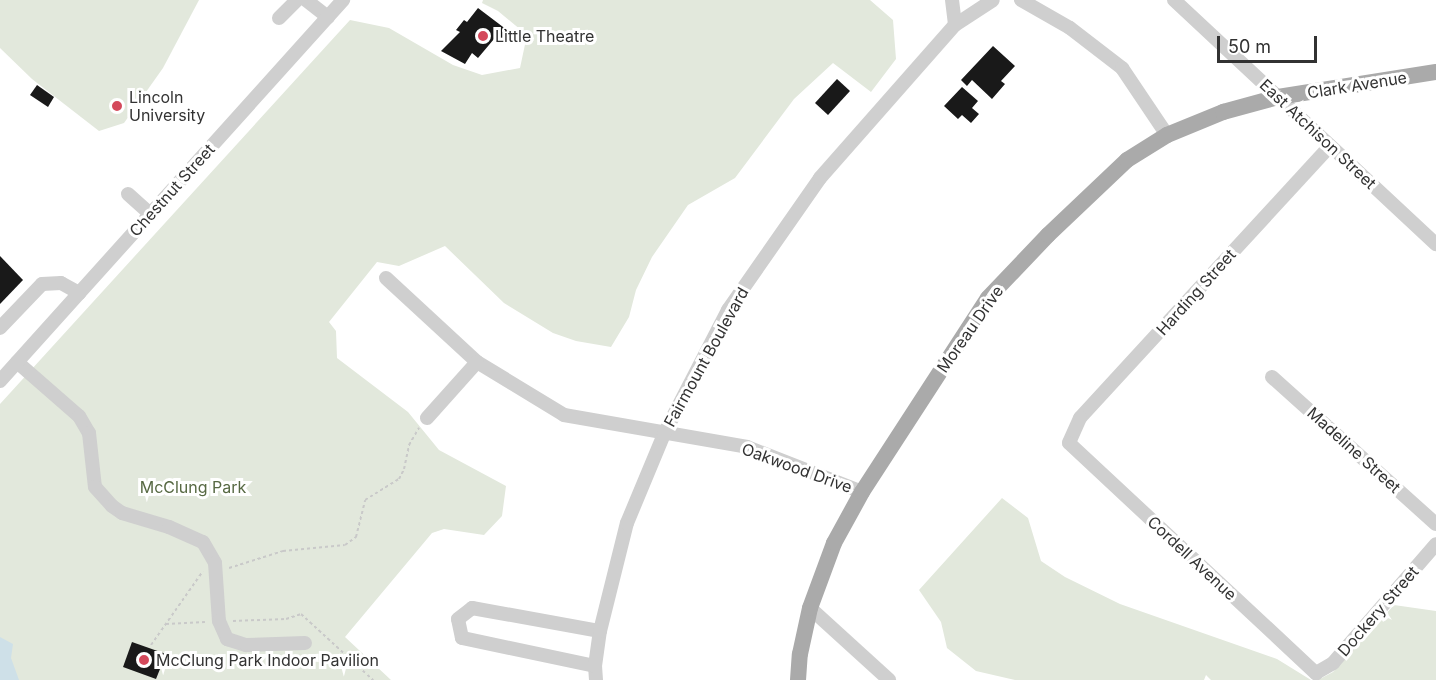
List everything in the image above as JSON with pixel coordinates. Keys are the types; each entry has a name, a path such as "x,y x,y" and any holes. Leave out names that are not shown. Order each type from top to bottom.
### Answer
{"main road":[{"name":"Clark Avenue","path":"1278,97 1436,72"},
{"name":"Moreau Drive","path":"798,680 800,654 810,608 834,543 862,492 988,298 1047,234 1127,160 1167,135 1223,112 1278,97"}],"street":[{"path":"279,18 297,0"},
{"path":"306,0 328,17"},
{"name":"Chestnut Street","path":"0,381 343,0"},
{"path":"952,0 955,25"},
{"name":"Fairmount Boulevard","path":"595,673 600,631 627,523 664,434 728,310 820,178 955,25 993,0"},
{"path":"1021,0 1070,28 1122,68 1167,135"},
{"name":"East Atchison Street","path":"1174,0 1436,244"},
{"name":"Harding Street","path":"1069,443 1080,418 1330,146"},
{"path":"128,194 150,214"},
{"name":"Oakwood Drive","path":"386,278 477,362 564,415 747,447 862,492"},
{"path":"0,328 42,284 61,283 79,293"},
{"path":"17,362 79,416 89,433 95,487 111,506 122,513 189,534 203,542 215,563 219,621 227,639 246,645 305,643"},
{"path":"427,418 477,362"},
{"name":"Madeline Street","path":"1272,377 1436,524"},
{"name":"Cordell Avenue","path":"1069,443 1316,673"},
{"name":"Dockery Street","path":"1316,673 1333,663 1436,544"},
{"path":"595,673 462,638 458,619 472,608 600,631"},
{"path":"810,608 889,680"}],"path":[{"path":"226,563 227,568 283,551 345,545 356,537 365,500 399,479 409,445 427,418"},
{"path":"151,645 207,567"},
{"path":"227,621 286,619 301,614 373,680"},
{"path":"166,624 210,621"}],"green space":[{"path":"0,0 199,0 163,68 124,123 99,131 32,79 0,48"},
{"name":"McClung Park","path":"483,0 870,0 893,20 896,59 871,92 833,63 794,99 735,178 688,205 652,257 636,290 629,317 611,347 576,341 553,333 504,303 445,246 399,266 377,262 329,322 336,331 337,358 408,412 439,450 506,486 502,516 484,535 444,529 432,533 345,637 391,680 0,680 0,404 350,20 389,28 453,65 482,75 520,68 527,35 498,11 482,3"},
{"path":"1002,498 1028,518 1041,561 1065,577 1120,604 1277,659 1311,680 1211,680 1206,675 1204,680 1015,680 976,671 947,648 941,622 919,590"},
{"path":"1394,605 1436,611 1436,680 1318,680 1333,672"}],"shaded area":[{"path":"0,637 13,644 11,658 19,680 0,680"}],"building":[{"name":"Little Theatre","path":"478,8 511,33 502,44 494,39 478,58 472,53 465,64 441,51 460,32 456,30 464,20 467,22"},
{"path":"993,46 1015,66 1001,81 1005,84 992,99 972,80 967,86 961,80"},
{"path":"837,79 850,91 828,115 815,103"},
{"path":"37,85 54,97 48,107 30,95"},
{"path":"962,87 978,101 972,108 979,114 971,123 962,115 958,119 944,106"},
{"path":"0,256 23,280 0,304"},
{"name":"McClung Park Indoor Pavilion","path":"132,642 166,654 156,679 123,667"}],"place":[{"name":"Little Theatre","path":"483,36"},
{"name":"Lincoln University","path":"117,106"},
{"name":"McClung Park Indoor Pavilion","path":"144,660"}]}
